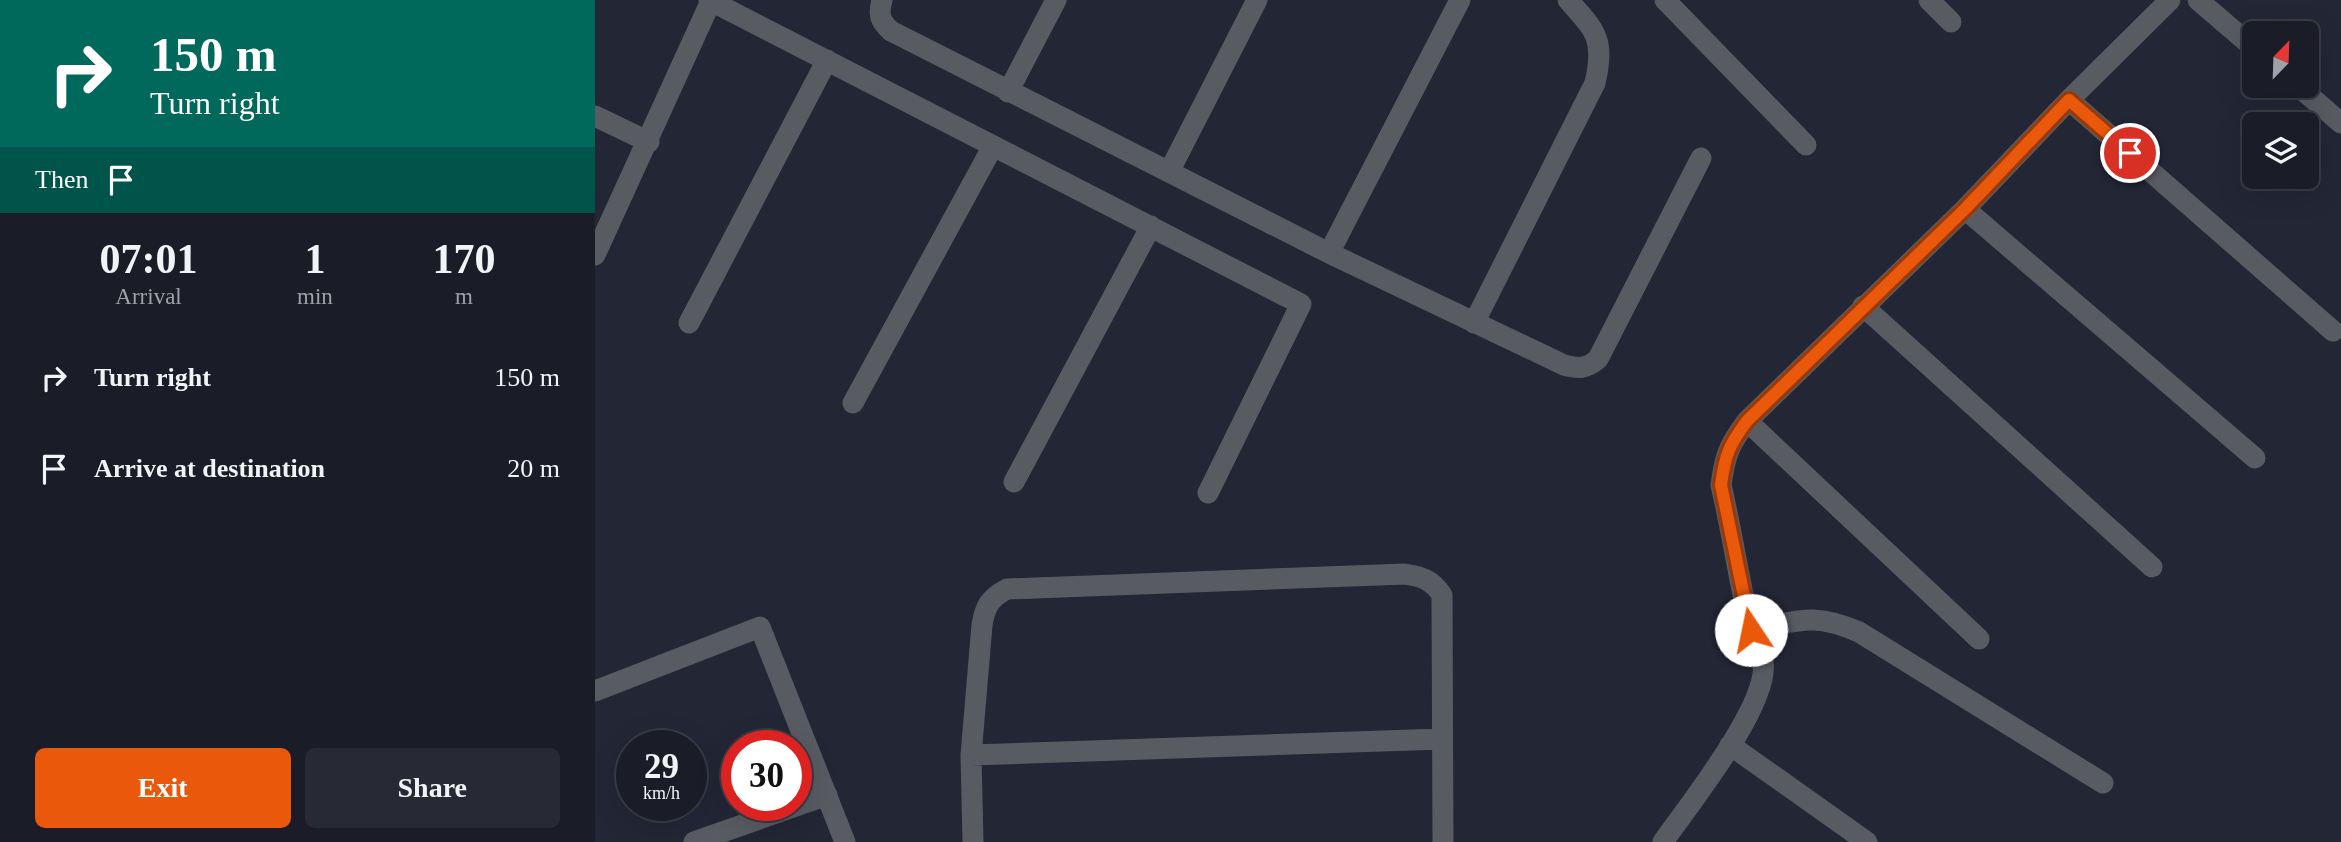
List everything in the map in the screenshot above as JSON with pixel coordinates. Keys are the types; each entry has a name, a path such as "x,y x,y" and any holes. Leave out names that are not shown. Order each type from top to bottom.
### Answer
{"street":[{"path":"882,0 879,11 881,22 891,32 1329,253 1564,365 1580,369 1589,367 1598,359 1701,158"},
{"path":"1008,92 1056,0"},
{"path":"1169,172 1257,0"},
{"path":"1329,253 1460,0"},
{"path":"1474,323 1595,83 1600,61 1599,43 1590,25 1567,0"},
{"path":"1665,0 1806,145"},
{"path":"1929,0 1951,22"},
{"path":"1663,842 1730,744 1753,706 1760,687 1764,663 1751,630 1721,485 1730,445 1747,421 1965,209 2170,0"},
{"path":"2198,0 2242,38"},
{"path":"595,255 649,142 710,1 1301,304 1208,493"},
{"path":"689,323 827,60"},
{"path":"2312,98 2341,122"},
{"path":"2069,100 2333,331"},
{"path":"595,116 649,142"},
{"path":"853,403 993,146"},
{"path":"1965,209 2255,458"},
{"path":"1014,482 1151,226"},
{"path":"1863,306 2152,567"},
{"path":"1747,421 1979,639"},
{"path":"973,842 971,755 984,609 992,597 1007,589 1405,574 1433,582 1442,594 1443,842"},
{"path":"1751,630 1813,618 1835,622 1859,632 2103,783"},
{"path":"595,691 760,626 845,842"},
{"path":"971,755 1442,739"},
{"path":"1730,744 1867,842"},
{"path":"694,842 827,794"}],"route":[{"path":"1751,630 1721,485 1730,445 1747,421 1965,209 2069,100 2130,153"}]}
